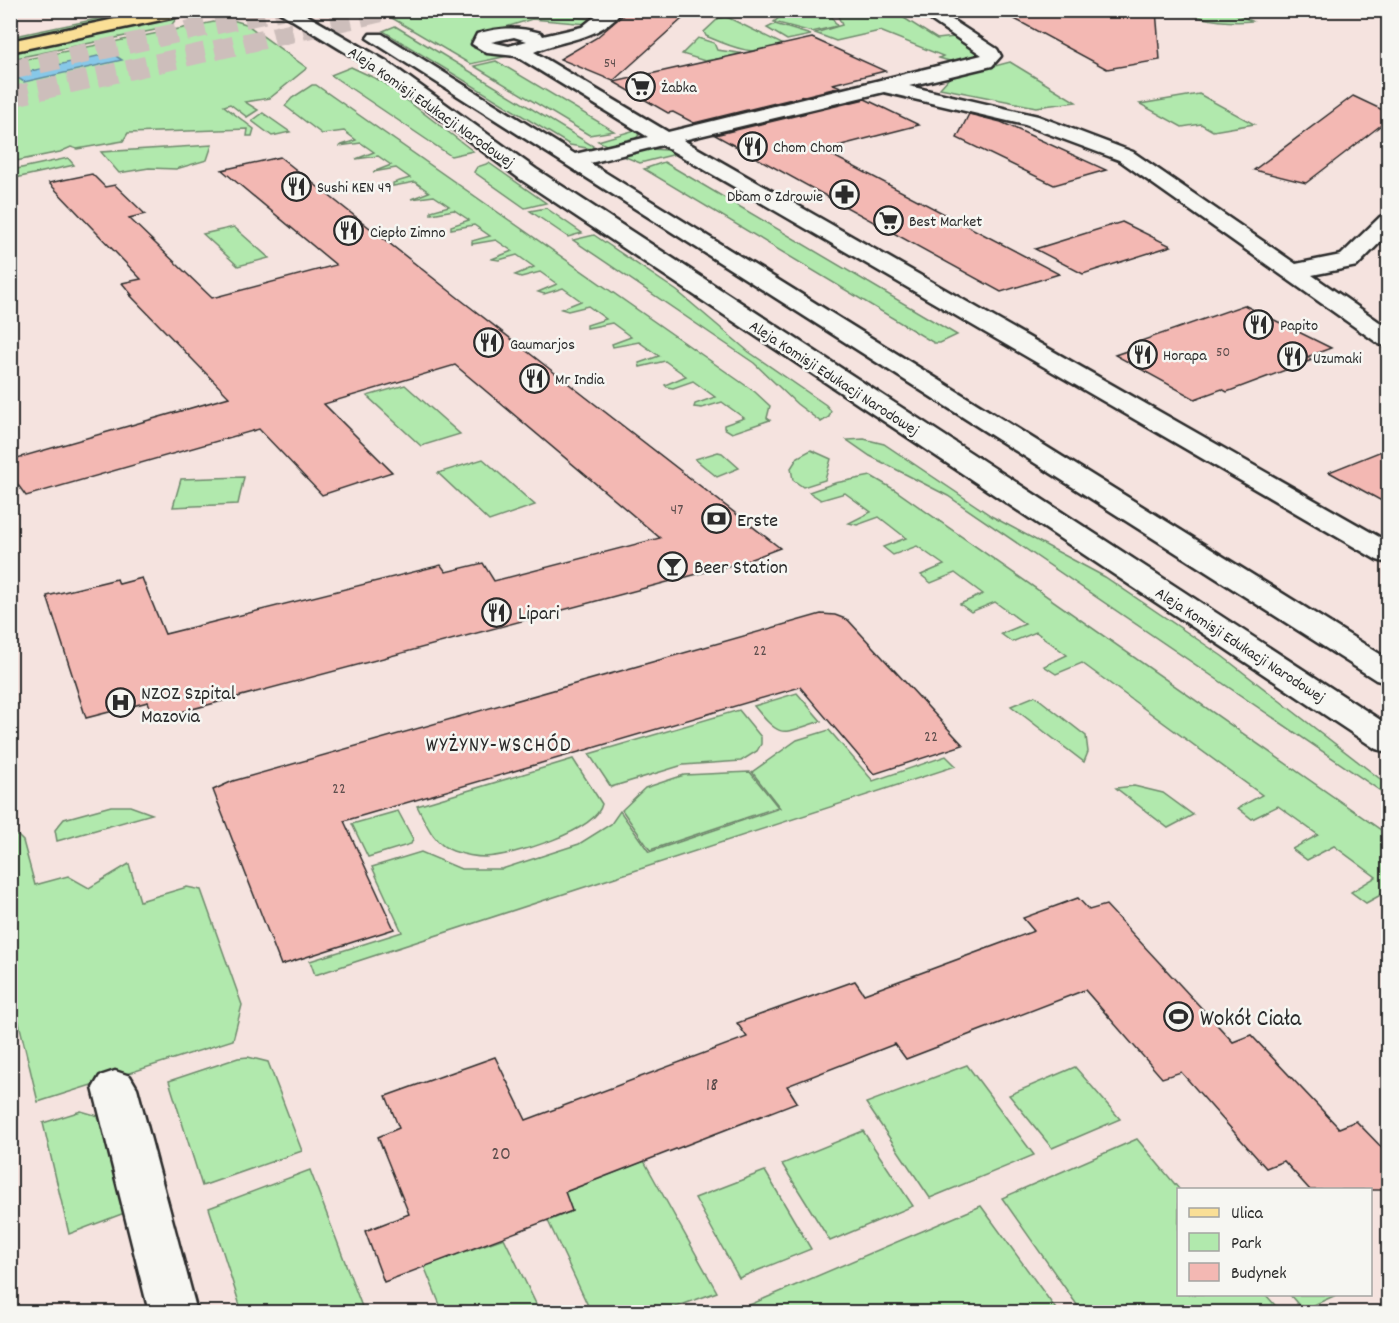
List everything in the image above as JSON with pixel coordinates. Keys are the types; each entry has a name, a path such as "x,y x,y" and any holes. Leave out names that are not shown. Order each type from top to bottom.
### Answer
{"main road":[{"path":"10,33 119,10"},
{"path":"10,47 185,10"}],"street":[{"name":"Aleja Komisji Edukacji Narodowej","path":"284,10 368,59 528,174 1389,741"},
{"path":"614,10 588,31 528,47 666,139 1389,554"},
{"path":"572,161 985,62 992,56 991,53 924,10"},
{"name":"Aleja Komisji Edukacji Narodowej","path":"365,31 1389,673"},
{"path":"884,86 1031,120 1126,156 1389,339"},
{"path":"1291,272 1349,261 1389,222"},
{"path":"115,1088 173,1312"}],"green space":[{"path":"160,10 11,43 10,37 135,11"},
{"path":"584,10 601,13 582,12 576,17 592,19 587,24 532,19 480,35 471,41 474,48 508,56 470,64 380,11"},
{"path":"893,11 937,39 955,37 979,54 965,61 949,61 939,58 943,56 880,31 836,41 815,33 842,25 838,16"},
{"path":"1232,12 1252,21 1219,21 1189,13"},
{"path":"781,16 832,17 837,26 812,32 774,22"},
{"path":"725,17 784,45 764,51 744,50 706,36 704,32 719,18"},
{"path":"176,19 170,27 11,59 11,53"},
{"path":"229,19 246,24 307,68 270,98 245,102 258,110 247,117 230,104 224,106 254,129 252,136 247,136 248,129 128,133 123,141 77,149 71,147 60,152 11,162 11,62"},
{"path":"775,24 811,35 787,40 767,28"},
{"path":"395,26 593,146 592,149 570,145 383,31"},
{"path":"698,38 714,43 717,50 746,54 705,61 682,54"},
{"path":"496,61 614,131 589,135 474,66"},
{"path":"1010,62 1076,102 1036,107 940,88 949,78"},
{"path":"351,67 383,82 473,151 451,156 331,75"},
{"path":"312,85 316,85 755,392 770,406 767,418 770,420 732,433 724,428 724,425 744,418 722,402 702,408 694,407 695,404 715,397 693,381 673,388 667,387 665,385 686,376 665,361 640,367 639,363 659,356 639,342 613,347 612,344 631,337 612,323 587,328 587,325 606,319 588,306 568,311 561,309 581,301 563,288 544,294 538,292 557,284 540,272 521,277 515,275 534,267 517,255 499,260 492,259 512,251 496,240 472,244 472,241 490,236 474,225 451,229 451,226 469,220 454,210 431,214 431,211 449,206 434,196 411,199 429,192 415,182 393,186 393,183 410,178 396,168 373,172 391,165 378,156 356,159 374,152 361,143 339,146 356,140 344,131 322,134 285,106 292,98"},
{"path":"1199,94 1254,124 1213,131 1201,124 1182,127 1140,104"},
{"path":"263,113 290,132 272,136 252,121"},
{"path":"635,130 639,135 633,141 610,147 598,141"},
{"path":"212,145 207,160 176,169 149,168 119,173 101,152"},
{"path":"650,149 667,150 676,154 640,163 623,156"},
{"path":"68,158 74,165 11,179 11,173 17,169"},
{"path":"664,162 957,335 940,343 934,343 644,169"},
{"path":"489,163 546,203 525,208 474,172 477,167"},
{"path":"546,208 582,233 568,237 530,211"},
{"path":"234,227 269,258 238,266 203,234"},
{"path":"594,235 677,291 749,352 826,405 831,411 829,417 821,422 797,404 754,363 573,240"},
{"path":"405,385 460,434 421,446 367,396"},
{"path":"864,439 884,444 993,517 1105,577 1222,656 1388,785 1388,796 948,496 870,456 847,440"},
{"path":"811,450 831,459 825,480 803,487 793,480 791,468 798,457"},
{"path":"718,452 739,468 717,477 695,459"},
{"path":"483,459 535,505 489,521 438,473"},
{"path":"871,476 895,490 1388,835 1388,891 1366,903 1351,892 1376,877 1334,846 1307,860 1292,849 1318,835 1278,806 1252,819 1238,808 1262,795 1082,663 1056,674 1044,666 1067,655 1036,632 1012,642 1001,634 1025,624 995,602 971,612 960,604 983,594 955,573 931,583 921,575 944,565 917,546 893,555 883,547 906,538 879,517 857,525 849,523 871,512 845,493 821,500 809,492 835,483"},
{"path":"244,477 238,504 173,507 181,479"},
{"path":"797,693 821,721 783,731 771,725 754,706"},
{"path":"1035,696 1086,736 1088,752 1084,762 1011,706"},
{"path":"739,710 761,737 761,744 757,751 741,761 683,765 611,787 589,754"},
{"path":"829,730 873,781 946,756 956,766 315,975 310,961 402,932 372,867 421,852 461,869 502,869 579,844 611,824 620,811 649,852 780,808 752,772 797,740"},
{"path":"573,759 602,804 596,814 585,824 551,841 532,847 485,857 453,851 435,838 417,806"},
{"path":"750,772 778,807 650,850 622,810 645,788 684,775"},
{"path":"1134,786 1163,793 1193,815 1168,828 1116,788"},
{"path":"111,806 130,806 152,814 57,841 55,830 64,819"},
{"path":"398,811 413,839 411,844 368,857 352,824"},
{"path":"10,835 18,836 23,841 35,885 68,876 89,888 129,864 140,901 187,887 201,890 242,1005 233,1040 38,1102 11,990"},
{"path":"248,1057 268,1062 302,1151 202,1186 169,1081 238,1058"},
{"path":"967,1065 1034,1155 930,1198 866,1103"},
{"path":"1075,1067 1120,1119 1052,1148 1009,1095"},
{"path":"81,1111 102,1117 127,1212 69,1234 43,1123"},
{"path":"863,1131 913,1206 830,1241 782,1164"},
{"path":"1137,1139 1178,1188 1177,1296 1267,1296 1281,1312 1082,1312 1002,1198"},
{"path":"644,1161 717,1292 662,1312 591,1312 548,1221 572,1211 565,1192"},
{"path":"310,1170 364,1312 242,1312 209,1208"},
{"path":"765,1171 811,1249 739,1278 695,1198"},
{"path":"981,1206 1058,1312 733,1312"},
{"path":"504,1238 540,1312 443,1312 424,1266"},
{"path":"1291,1296 1334,1296 1303,1310"}],"water":[{"path":"111,53 122,60 24,82 13,75"}],"building":[{"path":"629,10 692,10 613,81 560,59 596,38"},
{"path":"998,10 1156,10 1160,60 1107,69"},
{"path":"812,38 885,71 833,84 841,87 694,123 673,112 668,113 614,82"},
{"path":"1353,96 1389,113 1389,119 1306,183 1254,170"},
{"path":"865,99 919,125 822,150 1059,274 1001,292 715,135"},
{"path":"969,114 1001,122 1106,170 1054,185 957,138"},
{"path":"280,157 780,548 746,561 155,719 148,702 86,718 47,596 117,579 119,584 142,578 165,634 441,565 446,572 483,563 494,581 660,538 455,365 324,404 392,472 322,495 259,429 26,496 10,474 10,460 229,397 130,295 132,295 122,283 141,279 49,183 92,174 105,187 115,185 145,214 129,218 212,298 336,265 222,170"},
{"path":"1122,222 1171,246 1083,274 1035,249"},
{"path":"1244,305 1331,348 1307,357 1312,360 1227,392 1222,389 1195,399 1115,355 1141,346 1135,343"},
{"path":"1389,448 1389,505 1329,472"},
{"path":"821,614 835,615 848,620 963,745 874,774 800,687 344,821 394,929 281,965 213,790 233,781"},
{"path":"1078,898 1089,910 1106,905 1233,1042 1251,1035 1339,1128 1356,1121 1389,1155 1389,1190 1308,1188 1284,1161 1266,1168 1181,1072 1162,1078 1085,990 906,1059 895,1044 787,1086 797,1102 565,1192 572,1211 384,1282 365,1231 409,1214 378,1137 399,1128 386,1096 495,1057 526,1120 747,1037 737,1023 855,981 864,994 1034,931 1023,918"}],"tunnel":[{"path":"10,70 281,10"},
{"path":"10,97 390,10"}],"place":[{"name":"Żabka","path":"640,86"},
{"name":"Chom Chom","path":"752,146"},
{"name":"Sushi KEN 49","path":"296,186"},
{"name":"Dbam o Zdrowie","path":"844,195"},
{"name":"Best Market","path":"888,220"},
{"name":"Ciepło Zimno","path":"349,231"},
{"name":"Papito","path":"1259,324"},
{"name":"Gaumarjos","path":"489,343"},
{"name":"Horapa","path":"1142,354"},
{"name":"Uzumaki","path":"1292,357"},
{"name":"Mr India","path":"534,378"},
{"name":"Erste","path":"716,519"},
{"name":"Beer Station","path":"673,566"},
{"name":"Lipari","path":"497,612"},
{"name":"NZOZ Szpital Mazovia","path":"120,703"},
{"name":"Wokół Ciała","path":"1179,1017"}],"district":[{"name":"WYŻYNY-WSCHÓD","path":"499,744"}]}
